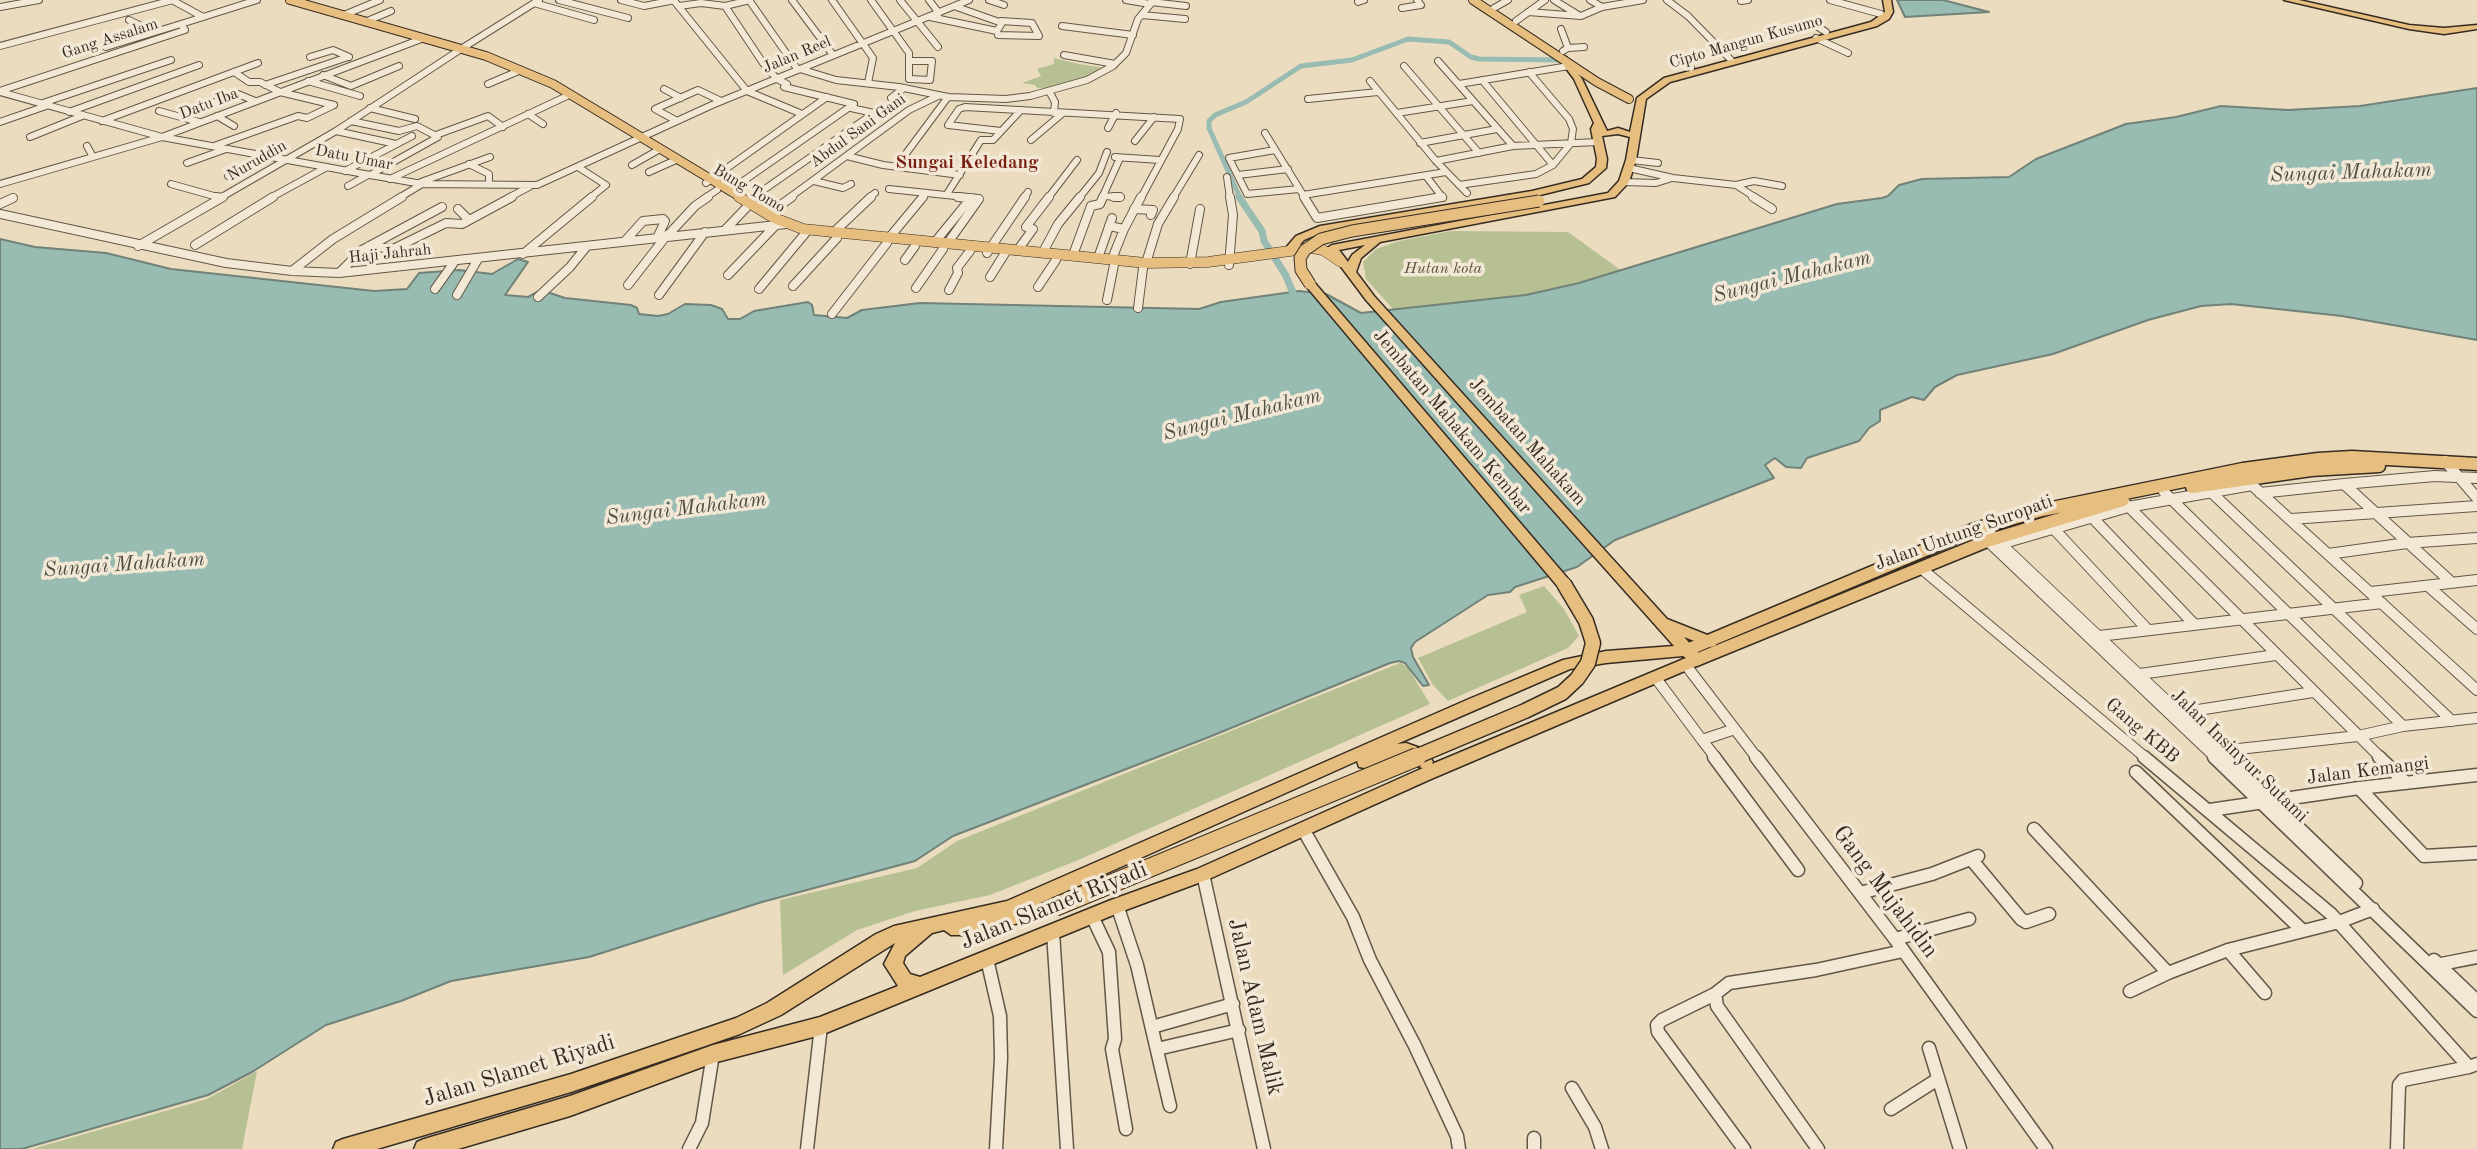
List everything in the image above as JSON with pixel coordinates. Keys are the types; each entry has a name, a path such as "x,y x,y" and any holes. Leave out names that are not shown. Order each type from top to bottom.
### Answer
{"highway":[{"path":"1881,14 1882,0"},
{"name":"Cipto Mangun Kusumo","path":"1636,99 1664,77 1691,68 1883,19 1889,12 1887,0"},
{"path":"2288,0 2409,27 2444,31 2477,26"},
{"path":"2302,1 2421,27 2477,26"},
{"name":"Cipto Mangun Kusumo","path":"1636,99 1672,77 1867,22 1881,14"},
{"path":"1289,250 1300,238 1320,229 1544,191 1585,181 1601,168 1603,140 1596,129 1599,123 1566,56"},
{"path":"1327,249 1611,195 1624,182 1630,164 1636,99"},
{"path":"1603,140 1634,141"},
{"name":"Jembatan Mahakam Kembar","path":"1564,584 1310,285 1301,270 1300,258 1305,250 1321,239 1580,193 1595,187 1610,170 1611,160 1603,140"},
{"path":"1350,272 1362,251 1383,238"},
{"name":"Jembatan Mahakam","path":"1327,249 1664,622 1689,658"},
{"name":"Jalan Slamet Riyadi","path":"932,925 973,927 1055,907 1192,852 1562,693 1577,679 1588,663 1593,643 1586,621 1564,584"},
{"path":"1664,622 1710,642"},
{"name":"Jalan Slamet Riyadi","path":"343,1149 571,1083 740,1025 774,1009 882,940 900,932 1009,908 1569,664 1606,657 1689,658"},
{"name":"Jalan Slamet Riyadi","path":"424,1149 570,1106 713,1054 821,1026 1117,905 1203,874 1425,774 1655,677 1689,658"},
{"path":"1255,799 1284,795 1397,750 1406,749 1420,754 1425,762 1425,774"},
{"path":"922,986 904,980 893,964 898,951 932,925"}],"main road":[{"name":"Bung Tomo","path":"279,0 460,50 550,85 641,138 709,182 729,191 780,226 806,232 1009,252 1056,260 1113,262 1188,270 1289,250 1327,249"},
{"name":"Bung Tomo","path":"290,0 327,12"},
{"path":"1473,0 1636,99"},
{"path":"1482,0 1544,42"},
{"name":"Bung Tomo","path":"346,17 401,33"},
{"name":"Bung Tomo","path":"550,85 641,138"},
{"name":"Bung Tomo","path":"709,182 717,190 768,214 780,226"},
{"name":"Bung Tomo","path":"886,240 915,246 942,245 970,251 989,250"},
{"name":"Bung Tomo","path":"1144,265 1228,262 1327,249"},
{"name":"Bung Tomo","path":"1009,252 1043,252 1113,262"},
{"name":"Jalan Untung Suropati","path":"1710,642 1979,528 2072,503 2243,469 2352,457 2477,470"},
{"name":"Jalan Untung Suropati","path":"1689,658 1995,542 2125,503 2248,482 2371,466 2451,468 2477,464"},
{"name":"Jalan Slamet Riyadi","path":"1689,658 1710,642"}],"street":[{"path":"0,5 12,0"},
{"path":"0,5 39,0"},
{"path":"0,46 32,40 173,0 203,17"},
{"name":"Gang Assalam","path":"0,91 186,29 181,24 257,0"},
{"path":"346,17 380,0"},
{"path":"559,0 628,18"},
{"path":"621,0 641,6 676,3 725,6 750,0 786,56 811,76 904,88 948,97 1016,99 1096,77 1115,65 1126,53 1142,15 1152,2"},
{"path":"792,0 834,55"},
{"path":"832,0 873,58 868,83"},
{"path":"871,0 909,53 909,80 930,79 932,61 910,61"},
{"path":"900,0 937,47"},
{"path":"929,0 939,13"},
{"name":"Jalan Reel","path":"578,167 721,101 969,0"},
{"path":"989,0 1003,5"},
{"path":"1126,0 1186,6"},
{"path":"1402,8 1421,5 1417,0"},
{"path":"1494,8 1507,0"},
{"path":"1516,21 1545,0"},
{"path":"1555,0 1581,16"},
{"path":"1590,0 1602,7"},
{"path":"1528,12 1581,16 1602,7 1643,0"},
{"path":"1667,0 1733,58"},
{"path":"1674,0 1699,19 1733,58"},
{"path":"1830,0 1881,14"},
{"path":"536,2 594,20"},
{"name":"Nuruddin","path":"138,246 336,131 536,2"},
{"path":"676,3 747,91 802,114"},
{"path":"725,6 777,79 787,84 784,87 853,103 850,108 729,191"},
{"path":"929,17 996,31 998,35 1039,36 1033,23 1001,21 954,6"},
{"path":"365,22 391,11"},
{"path":"1142,15 1185,19"},
{"path":"129,20 154,32"},
{"path":"996,31 1001,21"},
{"path":"1021,34 1028,22"},
{"path":"1810,22 1826,32"},
{"path":"106,47 181,24"},
{"path":"1062,26 1133,35"},
{"path":"1561,29 1566,56"},
{"path":"1816,38 1848,52"},
{"name":"Datu Iba","path":"0,184 162,137 421,39"},
{"path":"1459,84 1529,72 1584,47"},
{"path":"310,57 332,50 359,62"},
{"path":"323,75 350,86 401,67 380,55"},
{"path":"1064,55 1115,65"},
{"path":"265,85 348,57"},
{"path":"1678,59 1691,68"},
{"path":"0,122 171,60"},
{"path":"1438,61 1513,146"},
{"path":"101,121 258,63"},
{"path":"69,112 198,65"},
{"path":"1404,66 1479,153"},
{"path":"488,84 518,71"},
{"path":"212,146 298,116 306,118 334,105 249,82 234,72"},
{"path":"1459,185 1536,174 1553,165 1571,143 1573,129 1569,119 1529,72"},
{"path":"177,73 190,79"},
{"path":"1482,80 1553,165"},
{"path":"307,81 360,96"},
{"path":"1370,81 1420,143 1467,193"},
{"path":"891,97 904,88"},
{"path":"663,89 681,98"},
{"path":"677,121 655,110 700,90 721,101"},
{"name":"Datu Umar","path":"0,91 162,137 420,184 533,185 542,184 578,167"},
{"path":"1049,91 1055,102 1054,113"},
{"path":"1308,99 1378,92"},
{"path":"215,102 238,94 255,101"},
{"name":"Abdul Sani Gani","path":"768,214 909,110 938,95"},
{"path":"390,179 568,96"},
{"path":"709,182 827,97"},
{"path":"889,177 948,97"},
{"path":"1396,113 1473,101"},
{"path":"1001,131 948,125 959,109 965,107 1054,113 1116,113 1178,118 1181,122 1124,229 1113,262 1107,300"},
{"path":"370,108 415,119"},
{"path":"724,230 747,205 874,113 850,108"},
{"path":"947,194 981,140 993,140 1021,110"},
{"path":"159,111 200,122"},
{"path":"1031,140 1063,113"},
{"path":"1108,128 1116,113"},
{"path":"528,114 543,124"},
{"path":"30,138 83,116"},
{"path":"217,116 234,125"},
{"path":"351,121 399,131 417,126 436,135 488,116 503,127"},
{"path":"1135,141 1154,117"},
{"path":"1420,143 1497,129"},
{"path":"336,131 396,144"},
{"path":"1265,133 1317,218 1443,198 1426,176"},
{"path":"348,186 437,139 436,135"},
{"path":"307,187 412,136"},
{"path":"1436,161 1513,146 1603,140"},
{"path":"87,146 94,166"},
{"path":"187,163 227,149"},
{"path":"632,165 659,150"},
{"path":"1275,150 1229,158 1250,196 1301,192 1446,172"},
{"path":"1043,252 1058,224 1099,173 1107,154 1120,158 1160,160"},
{"path":"1138,308 1144,265 1158,224 1199,155"},
{"path":"228,176 269,156"},
{"path":"847,156 897,167 960,175"},
{"path":"292,271 318,249 420,184 490,157"},
{"path":"1073,255 1091,206 1099,205 1120,158"},
{"path":"649,172 676,160"},
{"path":"1026,226 1077,160"},
{"path":"1630,164 1658,163"},
{"path":"469,164 489,174 489,185"},
{"path":"1630,164 1672,178 1736,185 1754,181 1782,186"},
{"path":"195,245 251,209 327,167"},
{"path":"523,254 606,185 578,167"},
{"path":"1238,175 1288,169"},
{"path":"832,314 924,193 933,172"},
{"path":"1227,177 1233,215 1228,262"},
{"path":"1624,182 1656,183 1672,178"},
{"path":"814,180 843,188 851,184"},
{"path":"171,184 221,198"},
{"path":"369,246 393,249 446,223 458,225 533,185"},
{"path":"1736,185 1772,209"},
{"path":"889,189 947,194 975,200 942,245 916,288"},
{"path":"628,285 665,235 695,206 717,190"},
{"path":"989,250 1028,192"},
{"path":"793,286 835,235 875,193"},
{"path":"1103,196 1120,197"},
{"path":"0,204 13,198"},
{"path":"339,273 358,253 442,207"},
{"path":"1020,207 1032,208"},
{"path":"458,209 469,220"},
{"path":"1135,209 1153,210 1151,215"},
{"path":"1190,264 1200,209"},
{"name":"Haji Jahrah","path":"0,214 226,263 292,271 339,273 523,254 665,235 780,226"},
{"path":"625,241 643,221 663,219 665,235"},
{"path":"1098,258 1110,222 1124,229"},
{"path":"728,275 780,226"},
{"path":"990,277 1009,252 1033,229 1021,226 1015,233"},
{"path":"659,295 705,232"},
{"path":"759,289 806,232"},
{"path":"538,297 570,267 587,246"},
{"path":"905,260 915,246"},
{"path":"949,290 958,273 956,269 970,251"},
{"path":"457,295 478,259"},
{"path":"1038,287 1056,260"},
{"path":"436,289 455,261"},
{"path":"2260,493 2451,468 2477,478"},
{"path":"2451,468 2477,498"},
{"path":"2167,496 2211,492 2248,482 2477,690"},
{"path":"2344,484 2450,581"},
{"path":"2211,492 2452,721"},
{"path":"2167,496 2403,726"},
{"path":"2125,503 2406,783"},
{"path":"2291,519 2477,506"},
{"path":"1995,542 2053,528 2088,514 2194,624"},
{"name":"Jalan Insinyur Sutami","path":"1979,528 2140,674 2220,751 2373,909 2477,1001"},
{"path":"2053,528 2148,630"},
{"path":"2328,554 2407,543 2477,538"},
{"name":"Jalan Insinyur Sutami","path":"1995,542 2435,965 2477,1011"},
{"name":"Gang KBB","path":"1922,569 2210,810 2339,922 2473,1065"},
{"path":"2371,592 2477,580"},
{"path":"2428,586 2477,629"},
{"path":"2099,636 2382,603"},
{"path":"2140,674 2276,655"},
{"name":"Gang Mujahidin","path":"1689,658 1735,729 1895,939 2046,1149"},
{"path":"1655,677 1798,870"},
{"path":"2179,713 2312,692"},
{"path":"2220,751 2358,736 2403,726 2477,718"},
{"path":"1702,740 1735,729"},
{"path":"2136,772 2303,930"},
{"name":"Jalan Kemangi","path":"2210,810 2359,788 2477,775"},
{"path":"2359,788 2424,856 2477,853"},
{"path":"1303,828 1353,917 1370,960 1415,1046 1457,1136 1459,1149"},
{"path":"2034,830 2168,974"},
{"path":"1860,894 1932,874 1974,857 2021,919 2026,922 2049,914"},
{"name":"Jalan Adam Malik","path":"1203,874 1240,1030 1264,1149"},
{"path":"1117,905 1137,965 1170,1106"},
{"path":"2130,991 2228,950 2339,922 2373,909"},
{"path":"1092,916 1109,952 1115,1040 1112,1049 1126,1129"},
{"path":"1895,939 1969,919"},
{"path":"1053,932 1067,1149"},
{"path":"2228,950 2265,993"},
{"path":"1744,1149 1658,1032 1657,1026 1662,1020 1715,994 1729,984 1816,970 1903,951"},
{"path":"2435,965 2477,957"},
{"path":"987,959 1000,1016 1001,1058 996,1149"},
{"path":"1715,994 1717,1006 1818,1149"},
{"path":"1152,1027 1233,1004"},
{"path":"807,1149 821,1026"},
{"path":"1157,1049 1240,1030"},
{"path":"1929,1048 1959,1149"},
{"path":"689,1149 702,1123 713,1054"},
{"path":"2397,1149 2399,1085 2403,1080 2473,1065"},
{"path":"1891,1110 1938,1079"},
{"path":"1572,1088 1595,1126 1602,1149"}],"green space":[{"path":"1054,58 1104,68 1093,75 1048,88 1022,83 1041,76 1037,69 1054,64"},
{"name":"Hutan kota","path":"1451,231 1568,232 1622,271 1526,295 1393,309 1366,279 1363,262 1376,249 1399,241"},
{"path":"1544,586 1564,609 1579,636 1568,648 1448,701 1433,685 1418,658 1527,612 1519,595"},
{"path":"1400,663 1407,666 1430,704 1076,861 990,895 915,911 857,930 783,975 780,900 917,868 957,841"},
{"path":"257,1071 242,1149 32,1149 207,1099"}],"water":[{"path":"1897,0 1943,0 1989,12 1905,17"},
{"name":"Sungai Mahakam","path":"2477,88 2477,340 2342,316 2231,304 2201,306 2148,320 2053,354 1957,375 1935,387 1924,400 1912,397 1880,410 1880,421 1869,428 1859,441 1807,458 1801,468 1786,467 1775,458 1765,465 1774,478 1615,540 1577,567 1515,587 1510,592 1488,595 1415,642 1411,648 1413,657 1429,685 1423,686 1405,663 1390,663 1209,737 953,836 915,861 762,902 589,957 451,981 401,1001 326,1025 252,1072 208,1095 22,1149 0,1149 0,239 35,247 106,253 171,269 374,291 407,289 419,273 459,270 492,274 518,259 528,262 505,295 528,297 541,290 565,298 631,305 637,308 639,314 658,316 668,314 685,304 711,305 722,309 728,319 740,319 754,311 808,302 812,305 814,315 847,318 862,310 920,303 1199,309 1221,302 1299,291 1326,294 1361,313 1526,295 1579,283 1837,204 1882,198 1899,185 1922,179 2009,177 2036,159 2126,124 2176,117 2221,106 2288,110 2360,106"}],"waterway":[{"path":"1240,198 1209,128 1209,121 1215,115 1246,102 1301,66 1352,60 1408,39 1449,42 1471,57 1479,59 1562,60"},
{"path":"1239,197 1262,231 1264,241 1285,274 1297,302"}],"district":[{"name":"Sungai Keledang","path":"967,163"}]}
